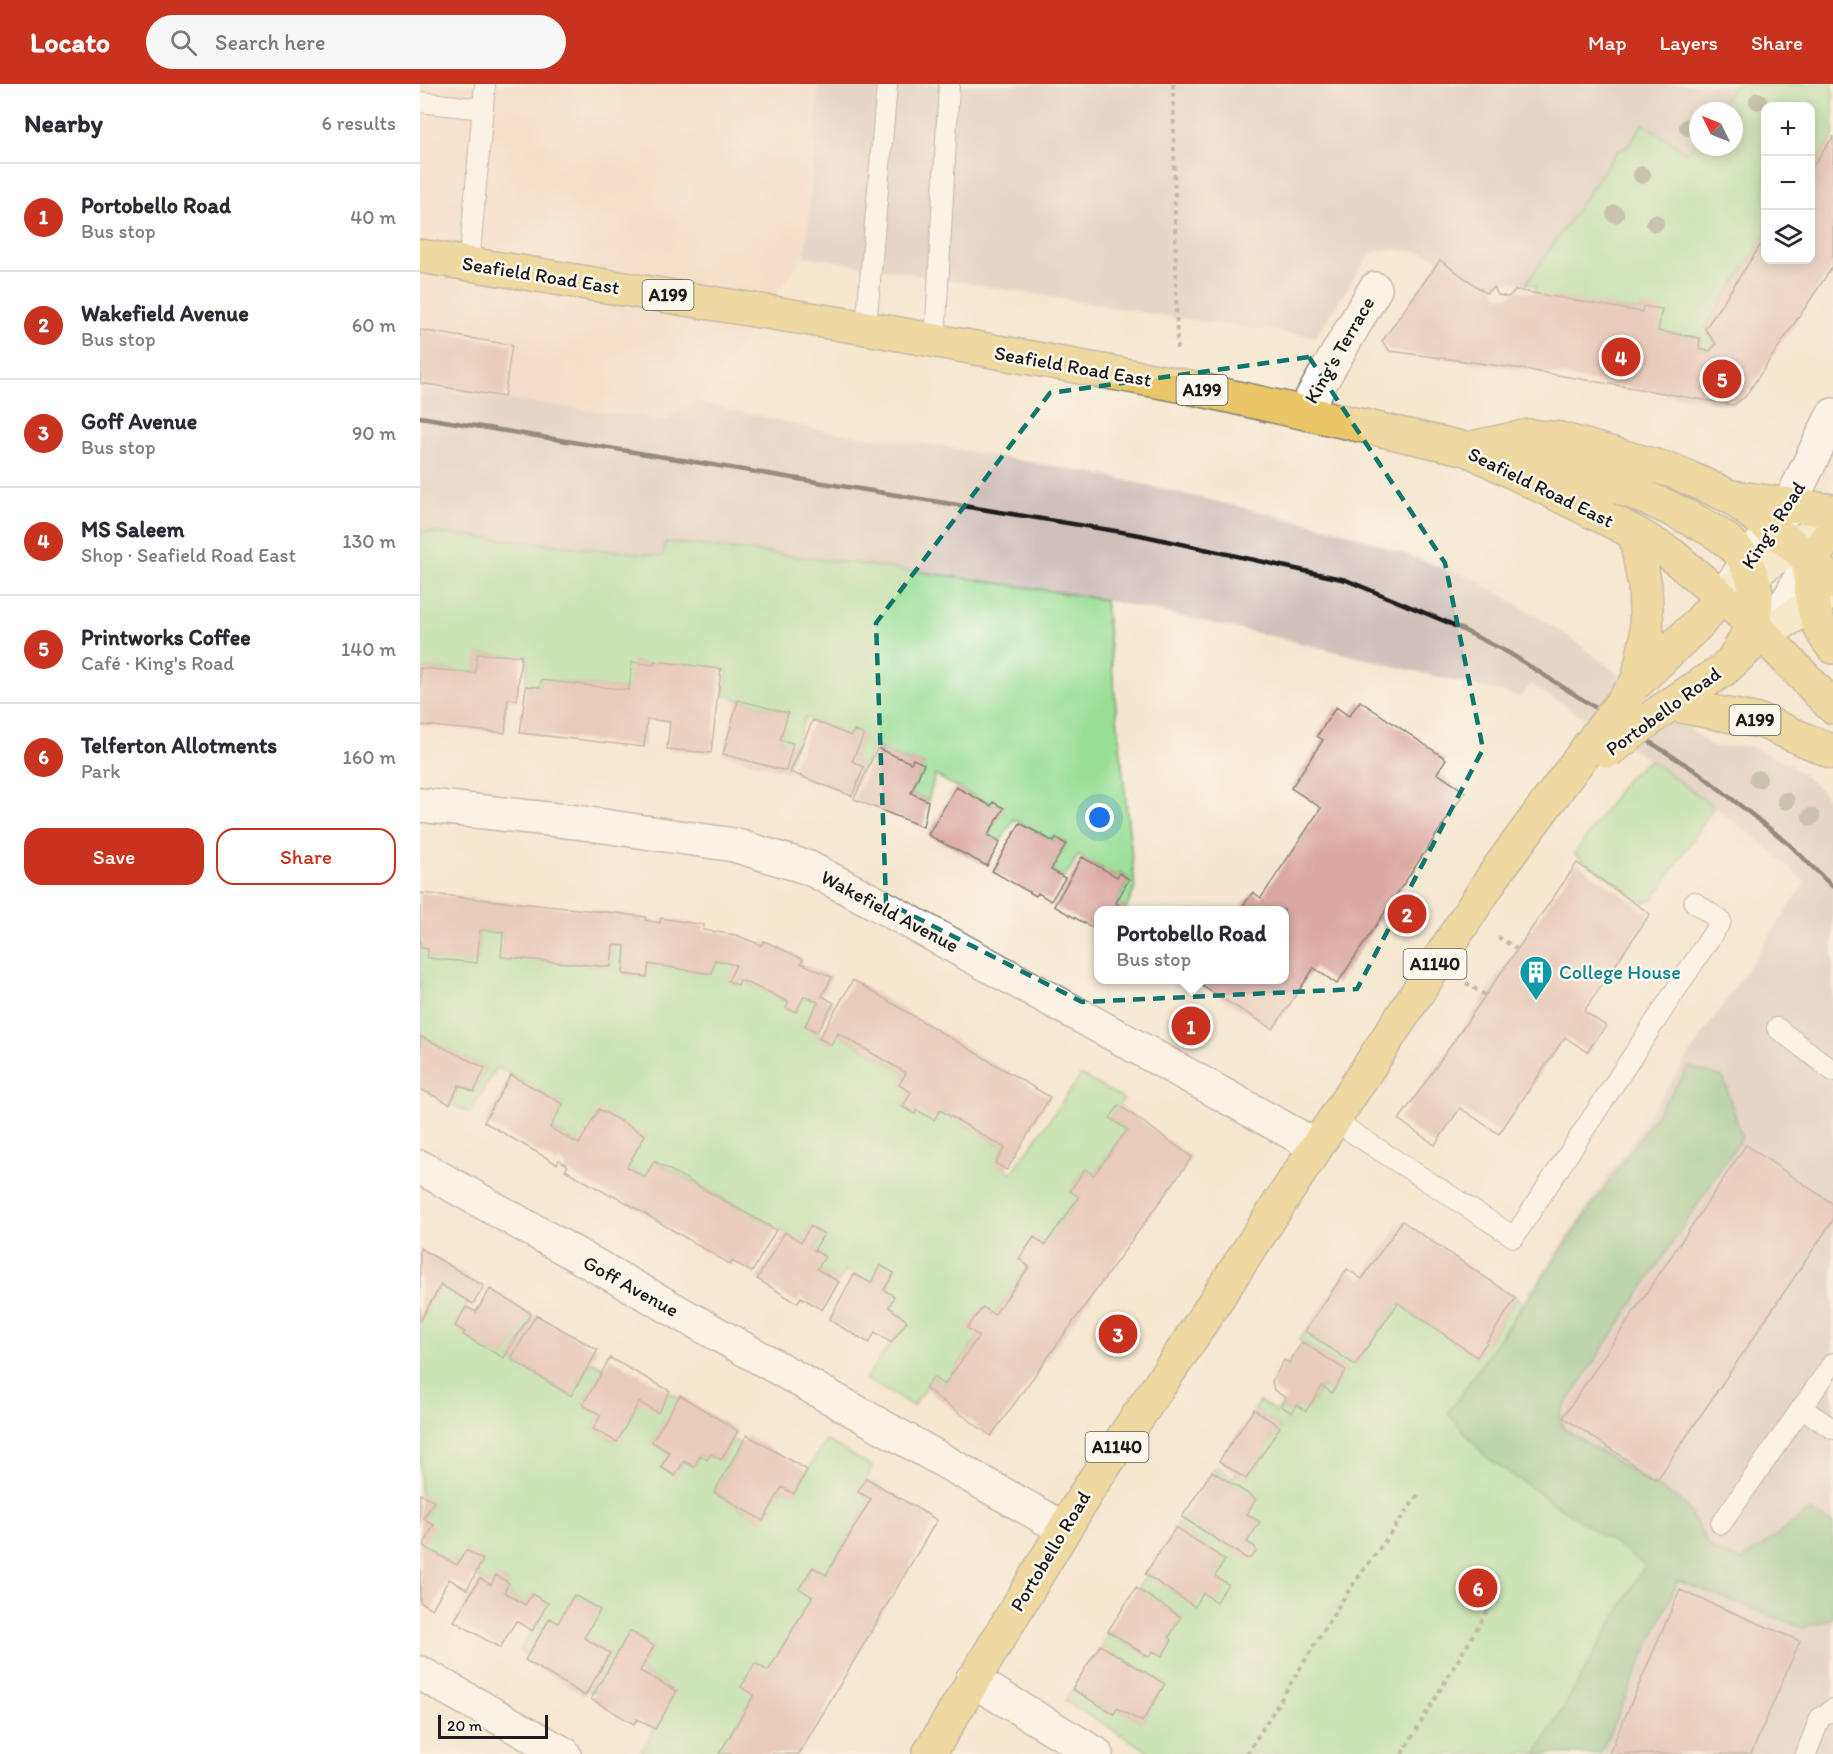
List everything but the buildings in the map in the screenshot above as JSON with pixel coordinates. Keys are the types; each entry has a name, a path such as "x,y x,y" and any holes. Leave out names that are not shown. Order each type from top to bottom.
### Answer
{"main road":[{"name":"Seafield Road East","path":"420,256 935,340 1179,385 1467,449 1635,533 1672,555 1722,597"},
{"name":"A199","path":"1467,449 1528,436 1560,439 1673,471 1731,497 1792,535"},
{"name":"A199","path":"1467,449 1561,467 1645,496 1711,529 1736,548 1750,570 1758,629"},
{"name":"A199","path":"1792,535 1831,518"},
{"name":"A199","path":"1792,535 1831,518"},
{"path":"1634,686 1647,637 1647,610 1635,533"},
{"path":"1792,535 1826,593 1816,622 1833,647"},
{"path":"1722,597 1750,570"},
{"path":"1758,629 1826,593"},
{"name":"A199","path":"1722,597 1758,629 1833,707"},
{"name":"Portobello Road","path":"1602,745 1634,686 1698,624 1722,597"},
{"name":"Portobello Road","path":"929,1754 1063,1528 1180,1355 1499,868 1561,786 1602,745 1723,670 1758,629"},
{"name":"A199","path":"1665,708 1764,722 1833,752"}],"street":[{"name":"King's Terrace","path":"1304,411 1375,289"},
{"name":"King's Road","path":"1758,629 1791,596 1792,535 1833,416"},
{"name":"King's Road","path":"1750,570 1792,535"},
{"name":"Wakefield Avenue","path":"420,805 576,822 708,840 782,858 809,868 1316,1146"},
{"name":"Goff Avenue","path":"420,1167 1063,1528"},
{"path":"420,1673 564,1754"},
{"path":"972,1680 1096,1754"}],"lane":[{"path":"469,264 486,84"},
{"path":"866,328 887,84"},
{"path":"935,340 949,84"},
{"path":"420,102 483,109"},
{"path":"1333,1120 1514,1238 1721,921 1694,902"},
{"path":"1777,1028 1833,1071"},
{"path":"1721,1524 1833,1363"},
{"path":"1801,1408 1833,1429"},
{"path":"1806,1754 1820,1718 1833,1709"}],"path":[{"path":"1173,84 1179,385"},
{"path":"1498,937 1517,949"},
{"path":"1466,984 1485,995"},
{"path":"1247,1754 1345,1596 1418,1495"},
{"path":"1402,1754 1492,1603"}],"highlighted area":[{"path":"1309,357 1445,563 1483,749 1357,989 1082,1002 886,902 876,623 1050,393"}],"shaded area":[{"path":"420,84 819,84 804,256 698,402 665,420 420,388"},
{"path":"819,84 1735,84 1722,102 1689,102 1689,150 1687,153 1643,124 1627,147 1617,151 1526,284 1504,281 1486,293 1440,260 1422,252 1389,249 1371,253 1315,337 1176,318 805,256"},
{"path":"420,388 665,420 698,402 826,431 940,446 1107,476 1342,531 1477,580 1567,635 1713,747 1749,746 1788,763 1815,785 1833,803 1833,1754 1537,1754 1645,1565 1448,1413 1805,883 1763,844 1657,765 1531,684 1520,697 1280,638 1105,600 1006,583 665,542 663,556 420,531"}],"green space":[{"path":"1735,84 1833,84 1833,137 1815,164 1815,102 1761,102 1761,243 1705,328 1716,344 1710,351 1699,349 1700,338 1658,331 1643,306 1642,312 1535,294 1536,286 1526,284 1617,151 1627,147 1643,123 1687,153 1689,150 1689,156 1743,156 1743,102 1722,102"},
{"path":"420,531 663,556 665,542 885,567 1105,600 1135,888 1127,906 1121,906 1116,903 1129,879 1120,873 1117,877 1078,855 1065,878 1051,870 1066,843 1056,838 1054,842 1014,819 1000,842 988,835 1003,809 993,803 991,806 935,775 928,801 911,793 924,764 913,759 911,763 873,746 864,767 852,761 863,735 855,731 851,736 805,717 786,771 793,744 780,740 787,713 725,696 727,670 655,662 654,665 633,662 629,690 541,680 540,687 526,686 528,656 478,654 475,673 420,668"},
{"path":"1650,760 1714,807 1653,900 1643,902 1574,854 1628,777"},
{"path":"480,930 503,932 501,957 610,967 613,945 625,946 624,974 646,977 649,964 712,974 715,960 736,965 729,981 738,985 740,980 788,1002 786,1008 796,1012 804,996 818,1002 805,1026 821,1035 819,1038 830,1044 838,1033 906,1073 900,1085 911,1092 903,1107 915,1114 917,1110 940,1110 1005,1148 996,1163 1012,1173 1081,1075 1124,1099 1110,1118 1127,1130 1094,1175 1085,1169 1070,1191 1079,1197 1045,1245 1034,1238 1019,1259 1029,1267 994,1315 983,1307 968,1328 979,1336 944,1385 933,1377 913,1406 865,1379 907,1321 889,1307 894,1296 884,1290 893,1273 880,1265 871,1283 846,1270 839,1282 817,1269 825,1257 814,1250 824,1234 810,1226 801,1242 655,1161 645,1177 627,1167 645,1135 579,1144 550,1128 563,1104 497,1067 470,1113 450,1104 459,1085 474,1092 485,1068 420,1036 420,948 428,949 427,958 477,963"},
{"path":"1689,1067 1723,1077 1742,1137 1560,1414 1563,1428 1685,1504 1711,1549 1742,1561 1809,1511 1833,1524 1833,1618 1803,1628 1678,1581 1600,1754 1537,1754 1645,1565 1485,1456 1448,1413"},
{"path":"441,1285 469,1302 455,1326 465,1332 464,1335 504,1358 529,1315 534,1318 511,1359 571,1396 592,1361 604,1368 583,1405 601,1415 593,1429 616,1442 639,1402 669,1392 679,1398 652,1442 670,1453 661,1468 675,1476 684,1461 694,1467 700,1455 707,1459 711,1454 721,1460 733,1440 741,1445 714,1492 763,1521 782,1487 794,1493 826,1440 873,1467 859,1492 871,1499 826,1575 812,1567 799,1588 812,1597 719,1754 640,1754 676,1691 640,1671 654,1646 630,1632 594,1693 588,1690 610,1653 584,1638 599,1610 574,1595 558,1623 550,1618 528,1656 520,1651 547,1603 532,1594 525,1605 504,1592 509,1583 497,1576 491,1585 475,1575 483,1560 466,1550 457,1565 423,1546 423,1519 433,1502 420,1494 420,1320"},
{"path":"1516,1298 1523,1303 1448,1414 1645,1565 1537,1754 1153,1754 1065,1701 1072,1689 1113,1714 1117,1708 1142,1722 1165,1684 1101,1646 1109,1632 1149,1657 1153,1651 1162,1656 1172,1640 1169,1637 1181,1617 1137,1589 1146,1575 1195,1606 1203,1593 1216,1602 1227,1584 1215,1576 1225,1560 1176,1527 1182,1517 1247,1559 1252,1557 1255,1547 1247,1542 1260,1522 1247,1514 1256,1499 1212,1471 1216,1466 1232,1477 1236,1473 1246,1478 1280,1427 1254,1409 1259,1401 1277,1412 1281,1406 1292,1413 1297,1405 1307,1410 1322,1386 1332,1392 1346,1370 1299,1340 1305,1331 1355,1365 1398,1303 1477,1357"}],"railway":[{"path":"420,417 1140,535 1346,580 1449,623 1509,653 1699,773 1789,844 1833,887"}],"place":[{"name":"MS Saleem","path":"1621,357"},
{"name":"Printworks Coffee","path":"1722,379"},
{"name":"Wakefield Avenue","path":"1407,914"},
{"name":"College House","path":"1536,1001"},
{"name":"Portobello Road","path":"1191,1026"},
{"name":"Goff Avenue","path":"1118,1334"},
{"name":"Telferton Allotments","path":"1478,1588"}]}
